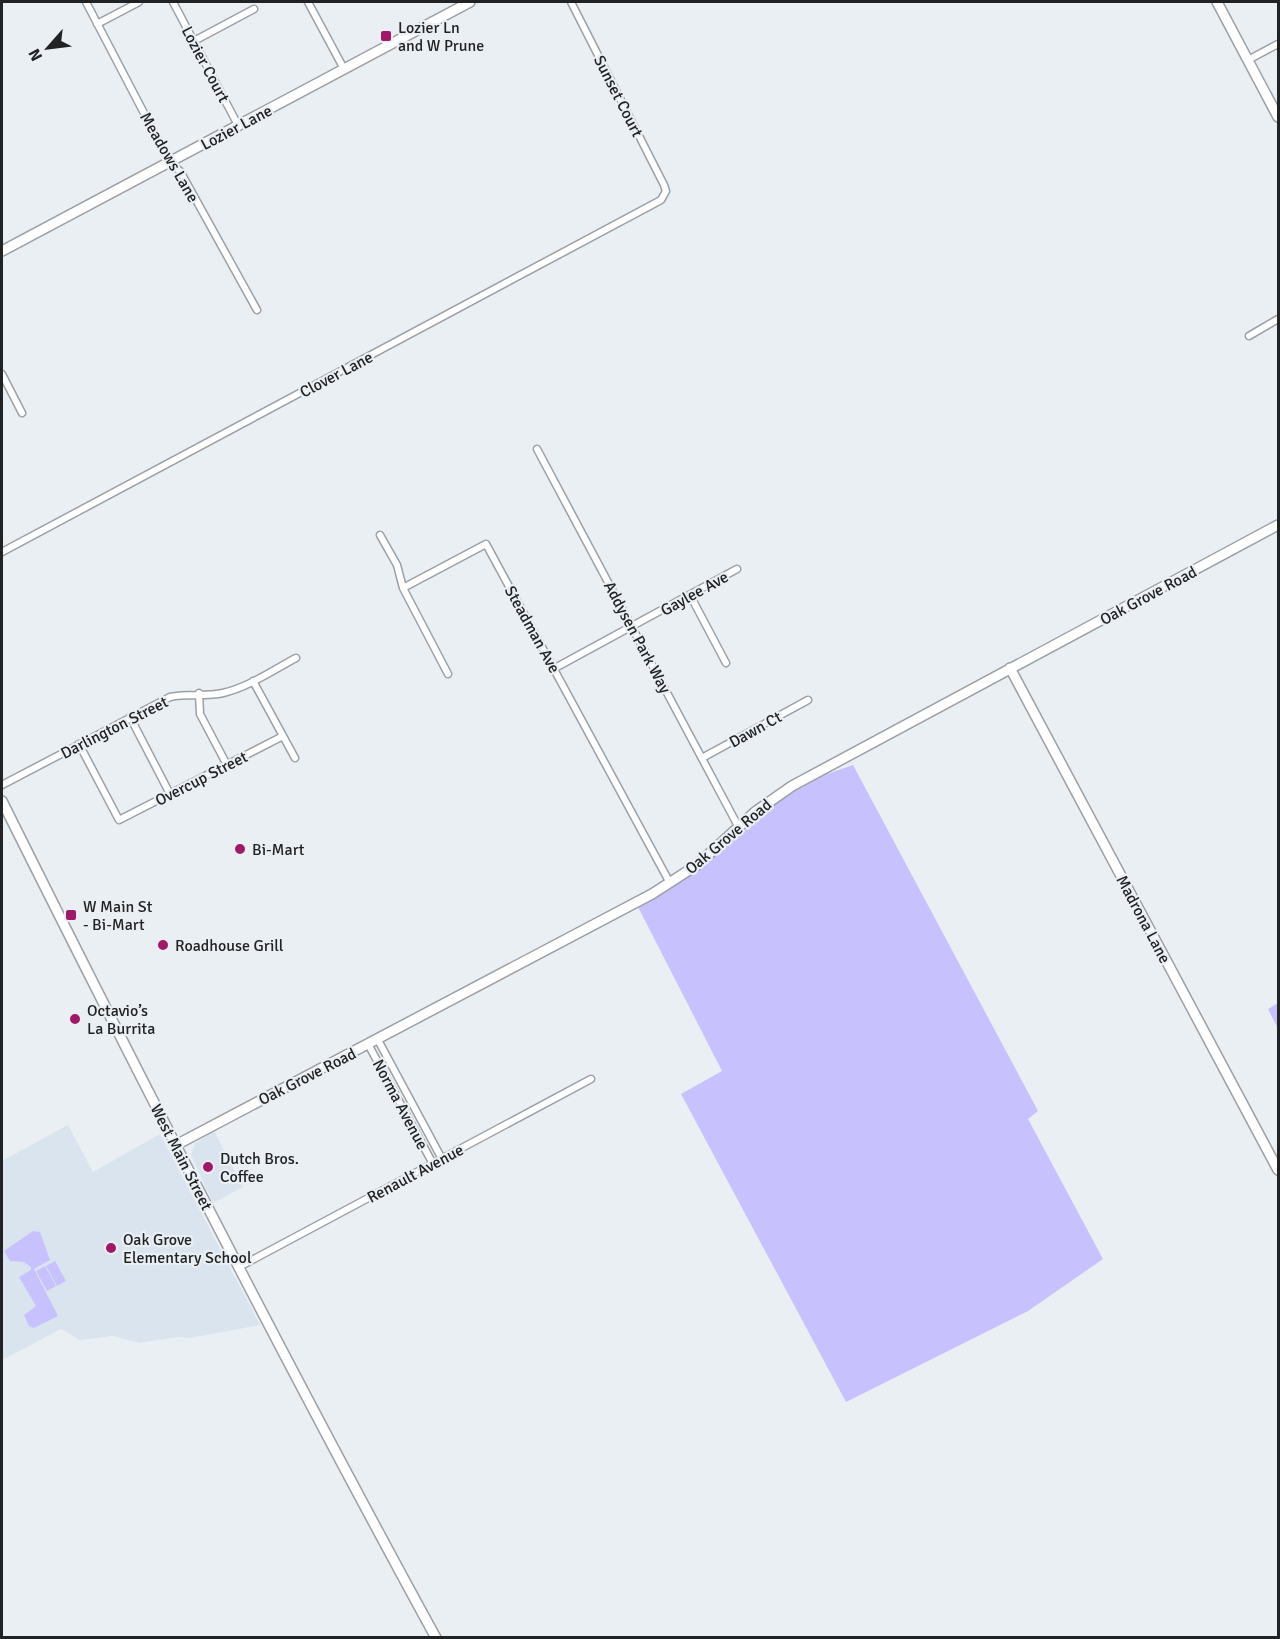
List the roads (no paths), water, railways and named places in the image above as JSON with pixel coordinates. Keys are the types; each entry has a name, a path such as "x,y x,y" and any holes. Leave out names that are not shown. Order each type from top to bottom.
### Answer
{"street":[{"name":"Meadows Lane","path":"86,2 170,163 180,171 257,310"},
{"path":"97,24 139,2"},
{"name":"Lozier Court","path":"173,2 239,126"},
{"path":"308,2 344,69"},
{"name":"Lozier Lane","path":"2,251 470,2"},
{"name":"Sunset Court","path":"571,2 666,191"},
{"path":"1217,2 1278,117"},
{"path":"194,41 254,9"},
{"path":"1248,60 1278,44"},
{"name":"Clover Lane","path":"2,552 639,212 661,200 666,191"},
{"path":"1249,336 1278,319"},
{"path":"2,374 22,413"},
{"name":"Addysen Park Way","path":"537,449 738,826"},
{"name":"Oak Grove Road","path":"176,1144 378,1040 670,883 697,865 738,826 792,786 1278,525"},
{"path":"380,535 397,565 403,588 448,674"},
{"name":"Steadman Ave","path":"403,588 486,544 670,883"},
{"name":"Gaylee Ave","path":"555,668 737,569"},
{"path":"690,595 726,663"},
{"name":"Darlington Street","path":"2,784 170,697 199,693 220,694 253,681 296,658"},
{"name":"Madrona Lane","path":"1010,668 1278,1170"},
{"path":"253,681 295,758"},
{"path":"199,693 200,714 227,765"},
{"name":"Dawn Ct","path":"702,758 808,700"},
{"path":"130,717 170,794"},
{"name":"Overcup Street","path":"79,744 120,820 283,736"},
{"name":"West Main Street","path":"2,801 239,1268 436,1638"},
{"name":"Norma Avenue","path":"378,1040 442,1159"},
{"name":"Norma Avenue","path":"368,1044 433,1164"},
{"name":"Renault Avenue","path":"239,1268 591,1079"}],"place":[{"name":"Lozier Ln and W Prune","path":"386,36"},
{"name":"Bi-Mart","path":"240,849"},
{"name":"W Main St - Bi-Mart","path":"71,915"},
{"name":"Roadhouse Grill","path":"163,945"},
{"name":"Octavio’s La Burrita","path":"75,1019"},
{"name":"Dutch Bros. Coffee","path":"208,1167"},
{"name":"Oak Grove Elementary School","path":"111,1248"}]}
